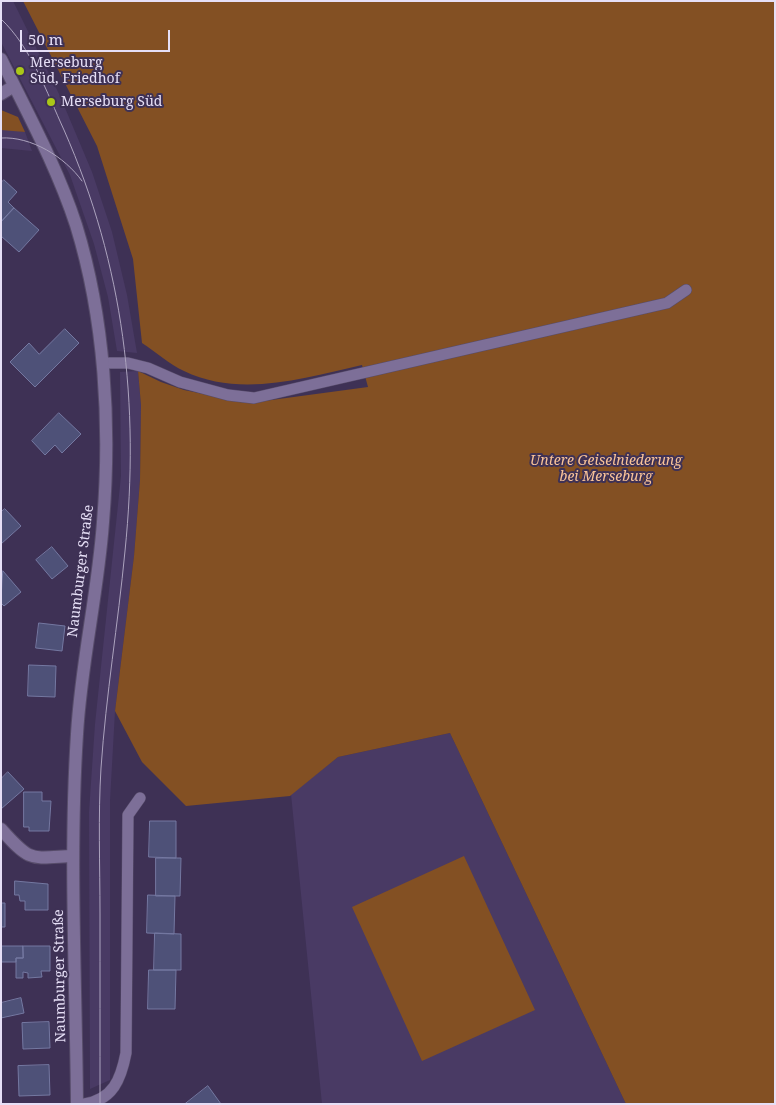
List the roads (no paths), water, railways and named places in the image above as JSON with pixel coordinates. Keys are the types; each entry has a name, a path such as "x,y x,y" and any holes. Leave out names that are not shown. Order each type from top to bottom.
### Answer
{"street":[{"name":"Naumburger Straße","path":"1,60 47,150 76,226 90,288 103,363 107,408 103,524 77,733 73,856 77,1104"},
{"path":"1,94 14,86"},
{"path":"1,829 21,851 32,858 73,856"}],"lane":[{"path":"103,363 128,363 148,368 180,382 228,395 254,398 667,303 686,290"},
{"path":"84,1104 100,1100 114,1089 122,1071 126,1053 128,815 140,798"}],"tram line":[{"path":"1,19 12,30 30,57 64,130 84,181 101,232 114,284 123,336 128,389 130,442 129,496 100,786 100,1104"},
{"path":"1,138 24,140 35,144 57,156 82,181"}],"place":[{"name":"Merseburg Süd, Friedhof","path":"20,71"},
{"name":"Merseburg Süd","path":"51,102"}],"park label":[{"name":"Untere Geiselniederung bei Merseburg","path":"606,470"}]}
